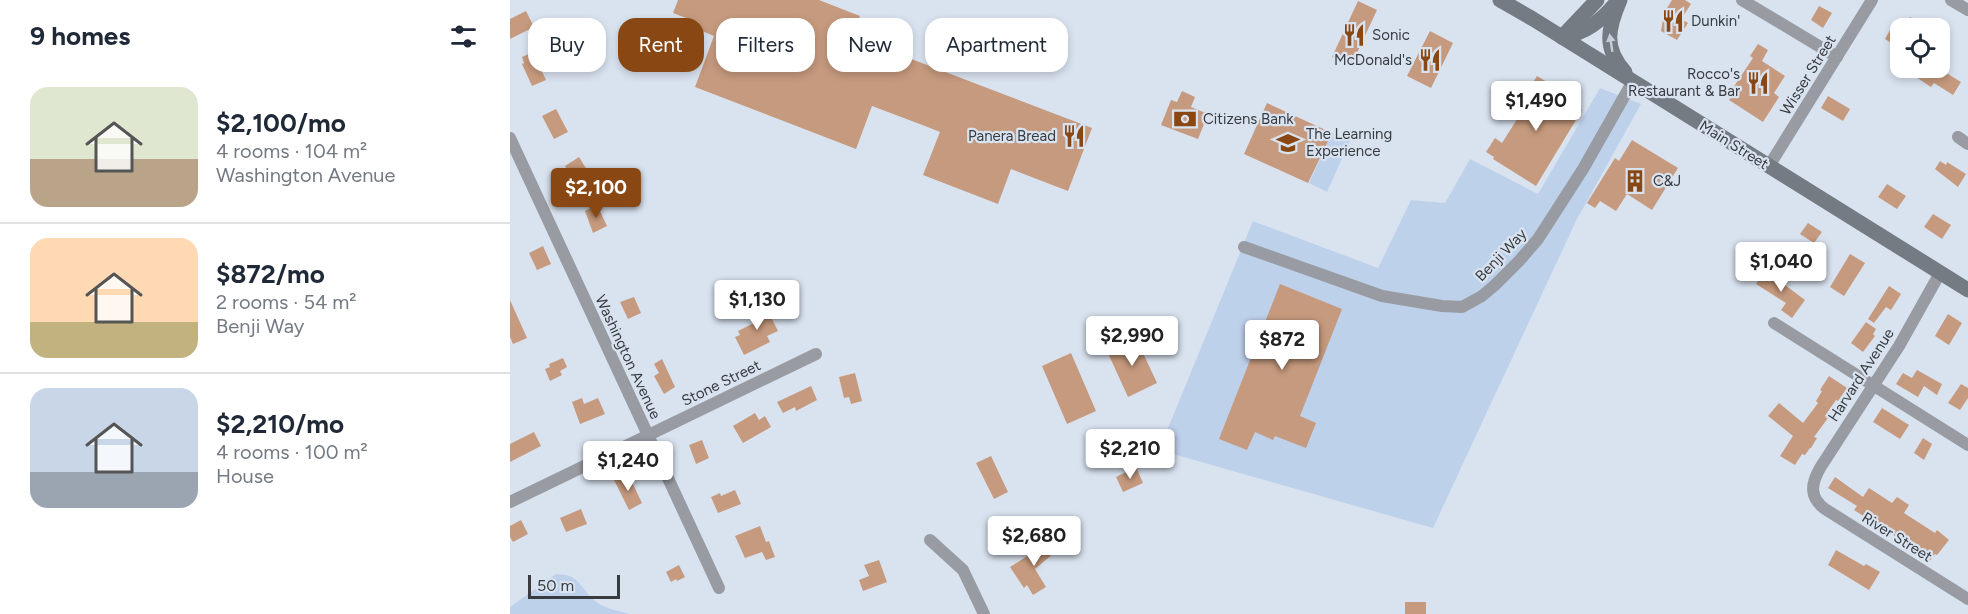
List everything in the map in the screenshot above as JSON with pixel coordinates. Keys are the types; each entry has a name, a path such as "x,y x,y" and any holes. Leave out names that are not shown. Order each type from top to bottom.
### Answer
{"main road":[{"name":"Main Street","path":"1500,0 1968,290"},
{"path":"1562,37 1597,0"},
{"path":"1562,37 1580,33 1589,28 1606,15 1619,0"},
{"path":"1619,0 1609,37 1614,57 1633,81"}],"street":[{"path":"1742,0 1837,57"},
{"name":"Wisser Street","path":"1769,166 1872,0"},
{"path":"1951,0 1968,10"},
{"name":"Benji Way","path":"1244,247 1382,296 1462,307 1496,285 1538,239 1583,169 1633,81"},
{"name":"Washington Avenue","path":"510,138 719,588"},
{"name":"Harvard Avenue","path":"1813,495 1814,482 1820,468 1899,346 1940,273"},
{"path":"1774,323 1968,445"},
{"name":"Stone Street","path":"510,502 816,354"},
{"name":"River Street","path":"1813,495 1824,509 1968,599"},
{"path":"930,540 963,570 984,614"}],"shaded area":[{"path":"1600,88 1641,104 1576,221 1433,528 1159,450 1253,221 1378,268 1411,200 1445,203 1470,159 1538,194"},
{"path":"1332,133 1350,141 1327,192 1309,183"},
{"path":"556,574 576,580 601,605 630,614 510,614 510,607"}],"building":[{"path":"678,0 819,0 860,16 859,18 827,18 827,72 913,72 913,60 925,64 925,72 945,72 1092,128 1068,191 1011,169 998,204 923,175 940,132 925,126 872,106 856,149 695,87 701,72 704,72 704,63 714,36 704,32 704,18 686,18 673,13"},
{"name":"Dunkin'","path":"1672,0 1685,0 1691,4 1681,19 1688,23 1677,40 1661,31 1664,13"},
{"name":"Sonic","path":"1358,1 1377,10 1351,66 1332,57"},
{"path":"1819,6 1832,13 1823,28 1811,20"},
{"path":"526,11 530,18 528,30 510,39 510,19"},
{"path":"1890,30 1890,42 1885,39"},
{"name":"McDonald's","path":"1430,31 1453,43 1431,88 1407,76"},
{"name":"Rocco's Restaurant & Bar","path":"1758,44 1768,50 1762,61 1785,76 1774,93 1779,97 1763,122 1729,100 1734,93 1731,91 1753,58 1750,56"},
{"path":"528,54 528,72 542,72 546,80 532,86 522,64 524,63 522,57"},
{"path":"1950,75 1961,82 1953,95 1934,83 1931,87 1918,78 1950,78"},
{"path":"1537,76 1570,96 1567,100 1582,110 1536,186 1493,159 1494,157 1486,152 1495,138 1502,143 1521,113 1516,110"},
{"name":"Citizens Bank","path":"1182,91 1195,97 1191,107 1208,114 1198,139 1161,125 1171,100 1177,102"},
{"path":"1828,96 1850,109 1843,121 1821,108"},
{"name":"The Learning Experience","path":"1267,103 1332,133 1308,183 1244,154"},
{"path":"556,109 568,132 554,139 542,116"},
{"name":"C&J","path":"1632,140 1678,168 1652,210 1627,194 1616,211 1600,201 1595,208 1587,203 1615,158 1619,161"},
{"path":"579,157 597,186 585,193 565,166"},
{"path":"1940,161 1946,165 1947,162 1966,174 1958,187 1935,169"},
{"path":"1887,184 1906,196 1897,209 1878,197"},
{"path":"597,205 607,226 593,233 585,211"},
{"path":"1933,214 1951,225 1942,239 1924,227"},
{"path":"1808,223 1822,232 1814,243 1800,234"},
{"path":"1785,243 1794,251 1785,262 1776,254"},
{"path":"543,246 551,264 537,270 529,253"},
{"path":"1850,254 1865,263 1844,296 1830,287"},
{"path":"1765,270 1805,300 1792,318 1781,310 1786,303 1756,284"},
{"path":"1280,284 1342,309 1300,416 1316,423 1306,448 1275,436 1273,440 1255,432 1247,450 1219,439"},
{"path":"1889,286 1901,294 1891,310 1886,307 1874,323 1868,319"},
{"path":"634,297 641,313 628,319 620,302"},
{"path":"510,300 527,338 513,344 510,337"},
{"path":"765,305 778,331 767,336 770,342 744,355 735,337 740,335 738,331 756,322 751,312"},
{"path":"1948,314 1962,323 1949,345 1935,336"},
{"path":"1866,322 1876,329 1873,334 1875,336 1863,352 1851,343"},
{"path":"1136,338 1157,383 1128,397 1107,351"},
{"path":"1071,353 1096,411 1067,424 1042,366"},
{"path":"563,358 567,367 560,371 562,375 550,381 545,369 550,367 549,364"},
{"path":"662,359 675,387 664,394 654,376 659,373 654,364"},
{"path":"1917,370 1942,384 1937,395 1924,386 1918,397 1896,384 1903,373 1912,378"},
{"path":"855,373 862,401 851,404 849,397 844,398 839,377"},
{"path":"1829,376 1847,388 1825,416 1828,418 1814,437 1817,438 1811,448 1805,455 1802,454 1795,465 1780,456 1793,436 1768,416 1779,403 1803,423 1818,403 1816,401 1822,391 1820,390"},
{"path":"1961,384 1968,388 1968,398 1960,410 1948,403"},
{"path":"811,386 817,400 796,411 795,407 783,413 777,402"},
{"path":"582,398 584,404 598,398 605,414 580,424 572,402"},
{"path":"1882,408 1909,425 1900,439 1873,422"},
{"path":"755,413 759,420 765,416 771,427 743,443 733,426"},
{"path":"534,432 541,446 510,462 510,444"},
{"path":"1923,438 1932,444 1924,460 1914,453"},
{"path":"702,440 709,458 696,464 689,445"},
{"path":"991,456 1008,492 994,499 976,463"},
{"path":"1136,467 1143,483 1123,492 1116,477"},
{"path":"628,474 642,503 629,510 614,480"},
{"path":"1835,477 1863,497 1869,488 1892,503 1897,497 1909,505 1904,513 1935,533 1937,530 1949,540 1929,562 1918,553 1920,552 1854,510 1857,506 1828,488"},
{"path":"735,490 741,504 718,513 711,497 720,493 721,496"},
{"path":"581,509 587,524 566,532 560,518"},
{"path":"521,520 528,534 513,542 510,537 510,526"},
{"path":"760,526 775,557 766,560 762,552 745,558 735,536"},
{"path":"1052,538 1060,548 1035,569 1046,587 1033,595 1027,585 1024,588 1010,567 1029,555 1030,557"},
{"path":"1836,550 1880,572 1869,590 1828,565"},
{"path":"879,560 887,582 863,591 859,580 869,576 864,565"},
{"path":"679,565 685,577 671,582 666,572"},
{"path":"1405,602 1426,602 1426,614 1405,614"}],"place":[{"name":"Dunkin'","path":"1673,21"},
{"name":"Sonic","path":"1354,35"},
{"name":"McDonald's","path":"1430,60"},
{"name":"Rocco's Restaurant & Bar","path":"1758,83"},
{"name":"Citizens Bank","path":"1185,119"},
{"name":"Panera Bread","path":"1074,136"},
{"name":"The Learning Experience","path":"1288,143"},
{"name":"C&J","path":"1635,181"}]}
